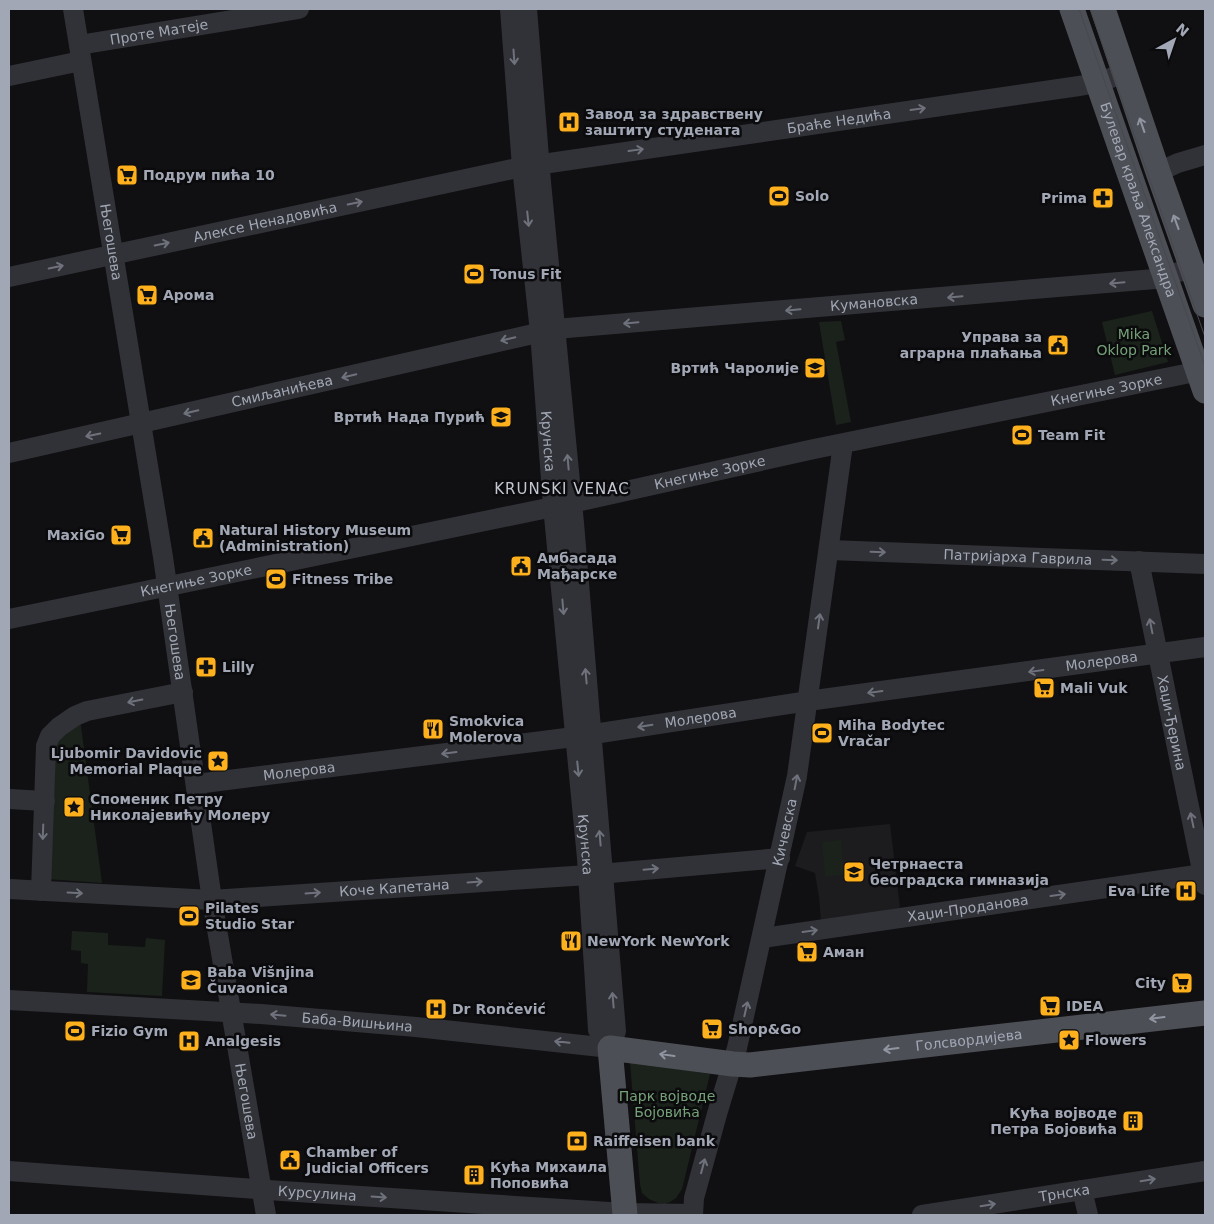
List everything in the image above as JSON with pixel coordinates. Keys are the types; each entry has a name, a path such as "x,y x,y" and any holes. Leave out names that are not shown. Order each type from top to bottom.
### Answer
{"main road":[{"name":"Булевар краља Александра","path":"1072,9 1165,277 1203,378"},
{"name":"Булевар краља Александра","path":"1103,9 1205,305"},
{"name":"Голсвордијева","path":"733,1064 750,1065 1205,1013"},
{"name":"Баба-Вишњина","path":"610,1048 733,1064"},
{"name":"Крунска","path":"610,1048 625,1214"}],"street":[{"name":"Његошева","path":"73,9 167,586 212,900 260,1190 266,1215"},
{"name":"Проте Матеје","path":"9,76 80,53 299,9"},
{"name":"Крунска","path":"510,9 531,166 548,331 595,874 598,1030 610,1048"},
{"name":"Крунска","path":"527,9 531,166"},
{"name":"Браће Недића","path":"531,166 1097,83 1124,73"},
{"path":"1158,172 1178,163 1205,155"},
{"name":"Алексе Ненадовића","path":"9,277 531,166"},
{"name":"Кумановска","path":"548,331 1073,287 1165,277 1192,268"},
{"name":"Смиљанићева","path":"9,453 548,331"},
{"name":"Кнегиње Зорке","path":"9,619 842,444 1203,378"},
{"name":"Кичевска","path":"693,1214 694,1198 733,1064 797,776 842,444"},
{"name":"Патријарха Гаврила","path":"829,550 1205,564"},
{"name":"Хаџи-Ђерина","path":"1139,561 1204,879"},
{"name":"Молерова","path":"196,784 582,736 807,702 1205,647"},
{"path":"41,891 46,743 53,733 64,723 87,710 182,692"},
{"path":"9,799 45,801"},
{"name":"Коче Капетана","path":"9,889 212,900 595,874 780,858"},
{"name":"Хаџи-Проданова","path":"762,938 1204,879"},
{"name":"Баба-Вишњина","path":"9,1000 232,1012 416,1027 610,1048"},
{"name":"Курсулина","path":"9,1171 625,1214 693,1214"},
{"name":"Трнска","path":"922,1215 1205,1171"},
{"path":"1082,1190 1088,1215"}],"shaded area":[{"name":"Четрнаеста београдска гимназија","path":"890,824 900,908 821,922 815,873 795,866 807,832"}],"green space":[{"name":"Mika Oklop Park","path":"1152,311 1168,362 1115,375 1102,322"},
{"path":"841,321 845,340 836,342 851,422 836,425 819,322"},
{"path":"80,719 102,883 47,879 54,743"},
{"path":"841,840 844,875 825,876 822,842"},
{"path":"72,931 108,933 108,945 145,947 146,938 165,940 162,996 87,992 88,964 81,963 81,951 71,950"},
{"name":"Парк војводе Бојовића","path":"630,1062 710,1074 682,1189 676,1198 665,1204 649,1199 642,1193"}],"tram line":[{"path":"1079,9 1205,366"},
{"path":"1090,9 1205,337"}],"place":[{"name":"Завод за здравствену заштиту студената","path":"569,122"},
{"name":"Подрум пића 10","path":"127,175"},
{"name":"Solo","path":"779,196"},
{"name":"Prima","path":"1103,198"},
{"name":"Tonus Fit","path":"474,274"},
{"name":"Арома","path":"147,295"},
{"name":"Управа за аграрна плаћања","path":"1058,345"},
{"name":"Вртић Чаролије","path":"815,368"},
{"name":"Вртић Нада Пурић","path":"501,417"},
{"name":"Team Fit","path":"1022,435"},
{"name":"MaxiGo","path":"121,535"},
{"name":"Natural History Museum (Administration)","path":"203,538"},
{"name":"Амбасада Мађарске","path":"521,566"},
{"name":"Fitness Tribe","path":"276,579"},
{"name":"Lilly","path":"206,667"},
{"name":"Mali Vuk","path":"1044,688"},
{"name":"Smokvica Molerova","path":"433,729"},
{"name":"Miha Bodytec Vračar","path":"822,733"},
{"name":"Ljubomir Davidovic Memorial Plaque","path":"218,761"},
{"name":"Споменик Петру Николајевићу Молеру","path":"74,807"},
{"name":"Четрнаеста београдска гимназија","path":"854,872"},
{"name":"Eva Life","path":"1186,891"},
{"name":"Pilates Studio Star","path":"189,916"},
{"name":"NewYork NewYork","path":"571,941"},
{"name":"Аман","path":"807,952"},
{"name":"Baba Višnjina Čuvaonica","path":"191,980"},
{"name":"City","path":"1182,983"},
{"name":"IDEA","path":"1050,1006"},
{"name":"Dr Rončević","path":"436,1009"},
{"name":"Shop&Go","path":"712,1029"},
{"name":"Fizio Gym","path":"75,1031"},
{"name":"Flowers","path":"1069,1040"},
{"name":"Analgesis","path":"189,1041"},
{"name":"Кућа војводе Петра Бојовића","path":"1133,1121"},
{"name":"Raiffeisen bank","path":"577,1141"},
{"name":"Chamber of Judicial Officers","path":"290,1160"},
{"name":"Кућа Михаила Поповића","path":"474,1175"}],"district":[{"name":"KRUNSKI VENAC","path":"562,489"}]}
